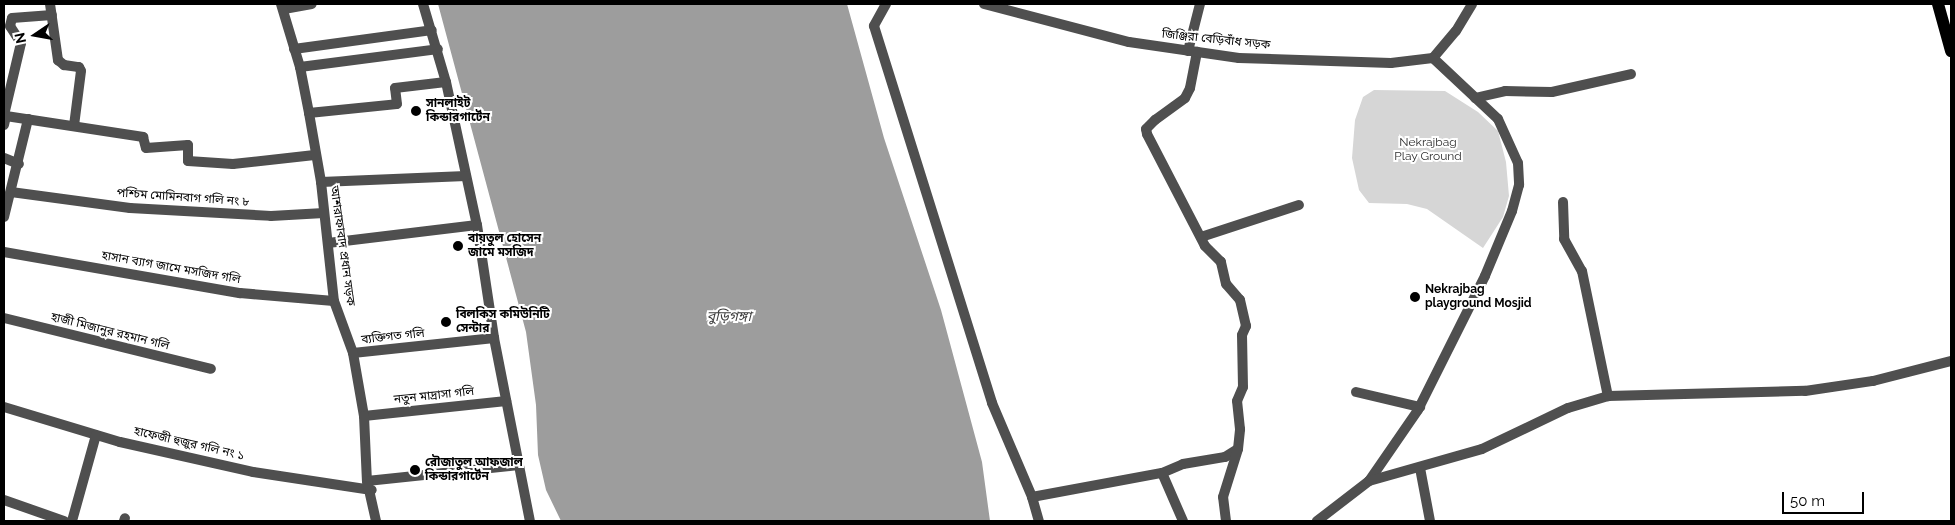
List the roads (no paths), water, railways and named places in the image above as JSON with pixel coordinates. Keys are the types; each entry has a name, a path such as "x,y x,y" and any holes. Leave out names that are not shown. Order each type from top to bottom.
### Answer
{"main road":[{"path":"1938,4 1951,51"}],"street":[{"path":"50,4 58,60 64,65 79,67 81,71 74,126"},
{"path":"282,6 312,4"},
{"path":"424,4 446,82 477,225 494,338 530,521"},
{"path":"886,4 874,26 992,403 1032,497 1038,521"},
{"name":"জিঞ্জিরা বেড়িবাঁধ সড়ক","path":"984,4 1129,42 1193,52 1306,61 1391,63 1433,58"},
{"path":"1200,4 1190,88 1185,98 1146,129 1201,237 1214,259 1221,262 1226,284 1240,300 1246,321 1242,334 1243,387 1237,400 1240,429 1238,450 1223,497 1226,521"},
{"path":"1317,521 1368,481 1420,407 1485,276 1512,211 1519,185 1518,163 1498,119 1433,58 1472,4"},
{"name":"আশরাফাবাদ প্রধান সড়ক","path":"282,6 300,67 309,113 321,182 334,301 353,353 364,416 370,485 376,521"},
{"path":"52,15 12,18 7,25 22,43 7,80 4,119 28,118 143,137 146,148 188,145 188,161 233,164 315,155"},
{"path":"294,48 432,30"},
{"path":"300,67 438,49"},
{"path":"1475,98 1505,91 1552,92 1631,74"},
{"path":"309,113 397,104 395,88 446,82"},
{"path":"4,217 6,203 19,164 28,118"},
{"path":"4,158 19,164"},
{"path":"321,182 466,176"},
{"name":"পশ্চিম মোমিনবাগ গলি নং ৮","path":"11,192 139,209 271,216 324,212"},
{"path":"1563,202 1564,239 1582,272 1608,396"},
{"path":"1201,237 1298,205"},
{"path":"328,242 477,225"},
{"name":"হাসান ব্যাগ জামে মসজিদ গলি","path":"4,252 240,293 334,301"},
{"name":"হাজী মিজানুর রহমান গলি","path":"4,318 211,369"},
{"name":"ব্যক্তিগত গলি","path":"353,353 494,338"},
{"path":"1368,481 1420,468 1482,449 1568,408 1608,396 1805,391 1873,381 1951,361"},
{"path":"1356,392 1420,407"},
{"name":"নতুন মাদ্রাসা গলি","path":"364,416 506,401"},
{"name":"হাফেজী হুজুর গলি নং ১","path":"4,407 96,435 253,472 370,485 518,465"},
{"path":"73,516 96,435"},
{"path":"1032,497 1162,473 1183,464 1225,457 1238,450"},
{"path":"1420,468 1430,521"},
{"path":"1162,473 1183,521"},
{"path":"4,500 64,521"}],"water":[{"name":"বুড়িগঙ্গা","path":"438,4 847,4 884,138 941,310 982,462 990,521 561,521 546,490 538,455 536,405 526,332"}],"place":[{"name":"সানলাইট কিন্ডারগার্টেন","path":"416,111"},
{"name":"বায়তুল হোসেন জামে মসজিদ","path":"458,246"},
{"name":"Nekrajbag playground Mosjid","path":"1415,297"},
{"name":"বিলকিস কমিউনিটি সেন্টার","path":"446,322"},
{"name":"রৌজাতুল আফজাল কিন্ডারগার্টেন","path":"415,470"}],"park label":[{"name":"Nekrajbag Play Ground","path":"1428,150"}]}
